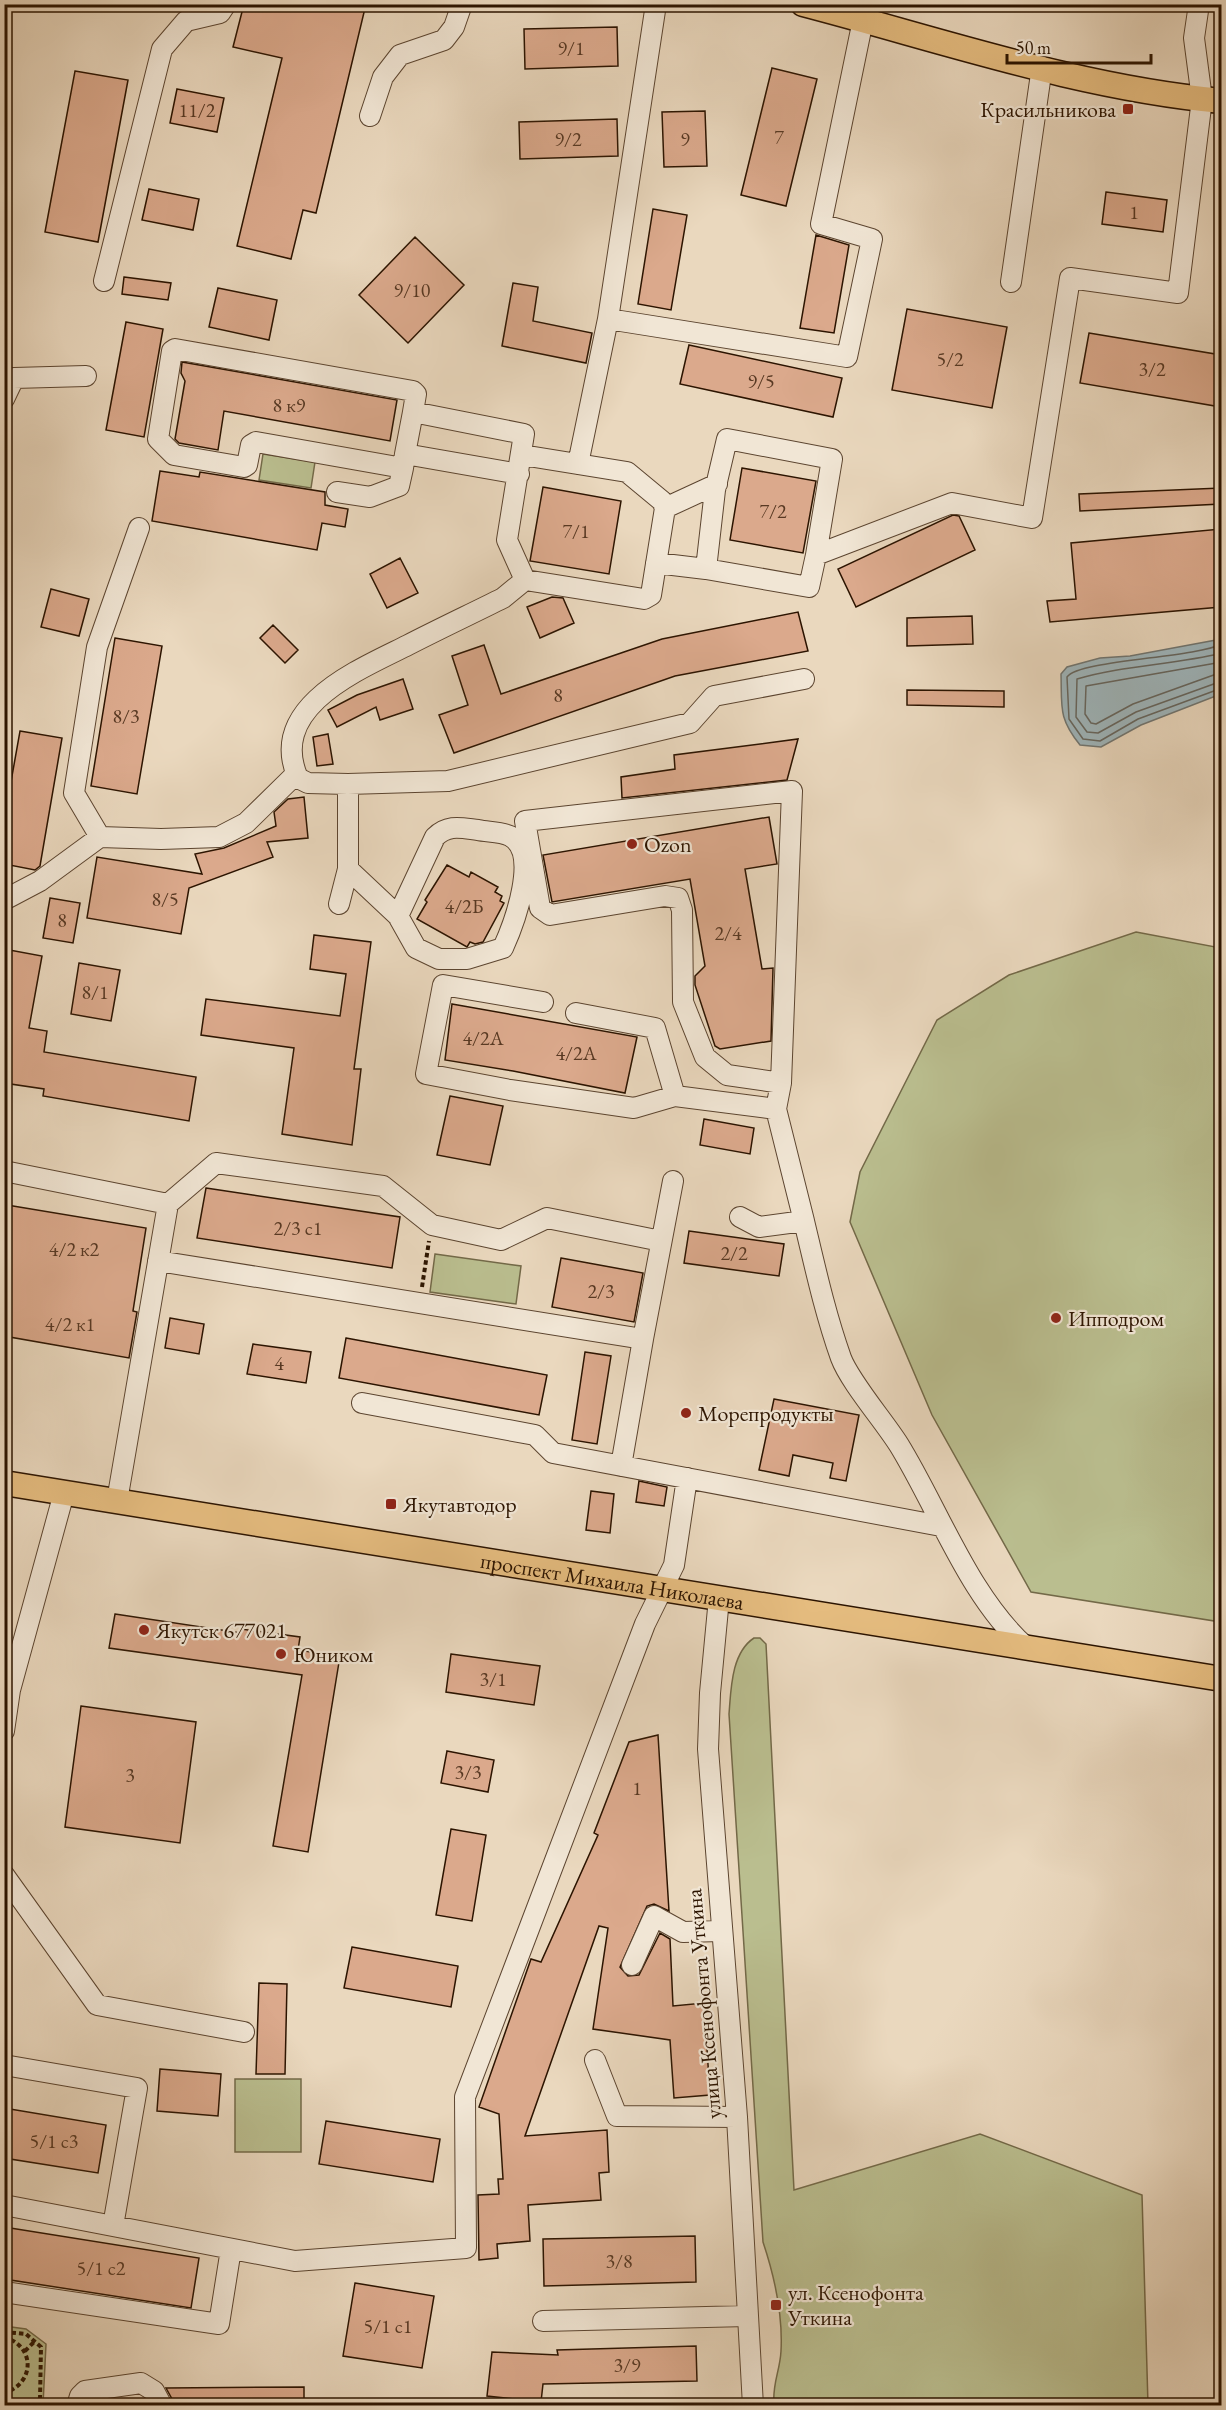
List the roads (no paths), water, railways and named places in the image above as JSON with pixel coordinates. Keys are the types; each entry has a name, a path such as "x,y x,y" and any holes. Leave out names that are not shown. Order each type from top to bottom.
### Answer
{"main road":[{"path":"803,4 1104,84 1212,100"},
{"name":"проспект Михаила Николаева","path":"4,1483 1221,1679"}],"street":[{"path":"104,281 162,50 186,21 220,13 226,4"},
{"path":"370,116 383,77 400,56 444,40 454,27 462,4"},
{"path":"578,464 608,319 656,4"},
{"path":"816,555 952,502 1032,518 1070,278 1178,294 1212,100 1194,38 1199,4"},
{"path":"608,319 847,357 872,239 821,224 863,20"},
{"path":"1011,282 1042,67"},
{"path":"337,492 373,497 399,486 404,461 412,412 416,394 413,391 175,349 172,351 158,436 159,442 172,454 244,467 247,465 251,445 256,442 404,461 578,464 627,472 662,501 665,508 648,599 525,580 503,598 348,675 316,699 295,728 291,748 292,764 298,778 308,783 448,781 690,723 714,696 804,679"},
{"path":"4,399 14,378 86,376"},
{"path":"412,412 522,432 525,437 507,540 525,580"},
{"path":"656,563 706,569 809,587 832,459 727,439 717,484 706,569"},
{"path":"665,508 717,484"},
{"path":"100,837 74,793 99,640 139,528"},
{"path":"4,900 40,881 100,837 219,837 246,824 296,774"},
{"path":"339,904 348,869 348,784"},
{"path":"782,1083 727,1076 705,1057 683,1002 682,910 678,898 665,896 550,915 540,908 525,821 792,791 782,1083 776,1109 842,1360 900,1446 941,1526 1005,1628 1027,1648"},
{"path":"348,869 398,916 416,948 439,959 467,958 503,948 513,925 526,865 521,847 510,836 455,827 442,829 435,837 398,916"},
{"path":"543,1002 443,985 426,1074 510,1090 634,1108 675,1096 776,1109"},
{"path":"576,1013 655,1028 675,1096"},
{"path":"117,1501 168,1204 216,1163 383,1186 432,1225 501,1240 546,1218 661,1241"},
{"path":"4,1171 168,1204"},
{"path":"621,1466 673,1180"},
{"path":"740,1217 759,1227 804,1221"},
{"path":"158,1261 643,1339"},
{"path":"362,1403 535,1435 553,1453 941,1526"},
{"path":"4,2205 295,2261 466,2248 465,2097 645,1624 674,1565 687,1478"},
{"path":"4,1731 10,1690 64,1493"},
{"name":"улица Ксенофонта Уткина","path":"719,1598 710,1694 708,1749 737,2117 753,2406"},
{"path":"4,1875 97,2005 244,2032"},
{"path":"632,1965 654,1916 683,1932 721,1931"},
{"path":"595,2060 617,2116 737,2117"},
{"path":"4,2065 137,2088 112,2226"},
{"path":"4,2292 219,2324 231,2249"},
{"path":"543,2321 747,2316"},
{"path":"77,2406 80,2396 85,2391 141,2383 154,2391 162,2406"}],"water":[{"path":"1221,637 1221,694 1141,725 1101,747 1080,745 1073,736 1065,719 1062,704 1061,674 1067,667 1100,658 1130,656 1216,640"}],"place":[{"name":"Красильникова","path":"1128,109"},
{"name":"Ozon","path":"632,844"},
{"name":"Ипподром","path":"1056,1318"},
{"name":"Морепродукты","path":"686,1413"},
{"name":"Якутавтодор","path":"391,1504"},
{"name":"Якутск 677021","path":"144,1630"},
{"name":"Юником","path":"281,1654"},
{"name":"ул. Ксенофонта Уткина","path":"776,2305"}]}
